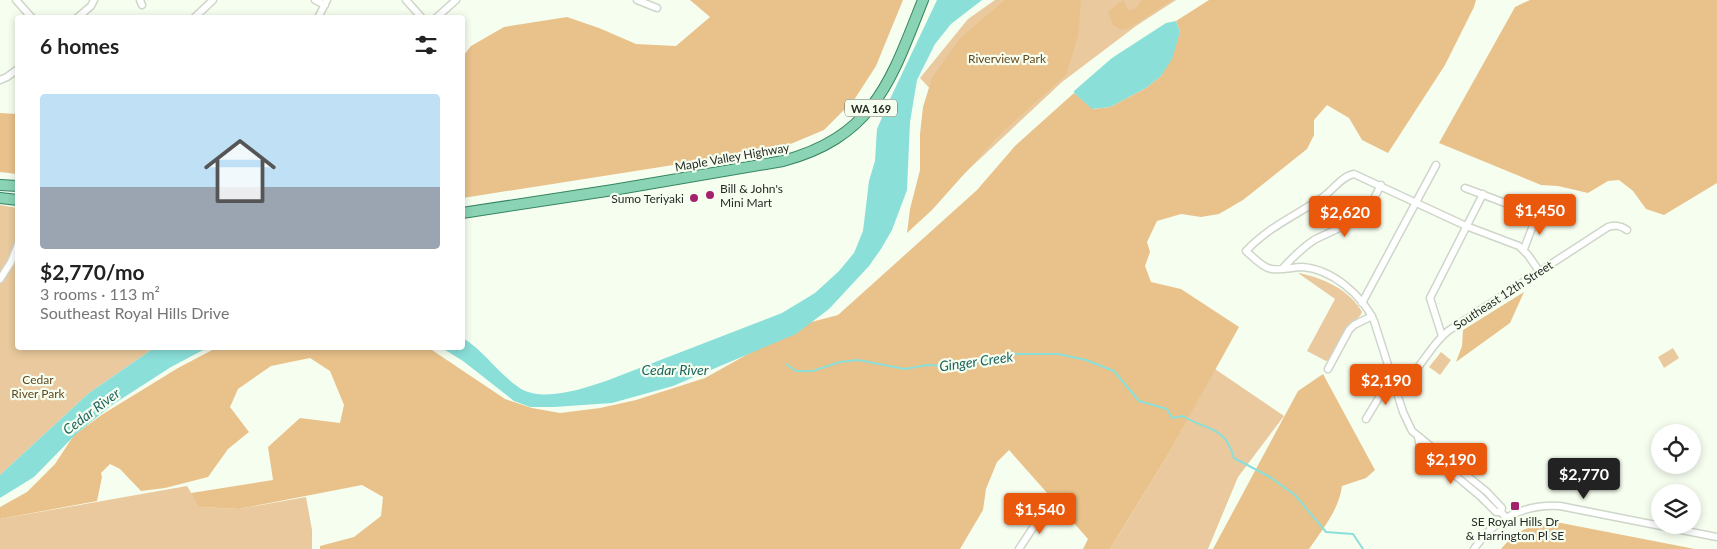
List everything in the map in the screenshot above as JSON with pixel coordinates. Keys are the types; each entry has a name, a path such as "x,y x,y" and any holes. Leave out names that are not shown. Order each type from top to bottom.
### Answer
{"main road":[{"name":"Maple Valley Highway","path":"465,213 783,162 810,153 839,138 868,111 890,79 923,0"},
{"path":"0,185 15,186"},
{"path":"0,198 15,200"}],"street":[{"path":"16,0 29,15"},
{"path":"80,15 91,6 94,0"},
{"path":"197,15 213,0"},
{"path":"315,0 326,2 320,15"},
{"path":"406,0 419,15"},
{"path":"439,15 456,0"},
{"path":"637,0 657,8"},
{"path":"0,80 7,78 15,71"},
{"path":"1362,303 1436,165"},
{"path":"1506,518 1501,512 1496,512 1480,496 1420,446 1418,437 1406,422 1372,316 1348,288 1325,273 1302,267 1266,268 1246,251 1280,222 1324,197 1348,175 1354,174 1466,226 1524,249 1539,271"},
{"path":"1282,269 1309,244 1338,230 1358,217 1368,208 1381,185"},
{"path":"1465,188 1537,215 1561,217"},
{"path":"1442,336 1430,298 1483,194"},
{"path":"1524,249 1537,215"},
{"name":"Southeast 12th Street","path":"1366,419 1386,386 1406,382 1442,336 1608,227 1614,225 1622,226 1627,230"},
{"path":"0,279 15,252"},
{"path":"1328,369 1349,330 1354,325 1372,316"},
{"path":"1474,549 1483,536 1506,518 1519,511 1544,505 1560,506 1717,536"},
{"path":"1019,549 1044,511"}],"green space":[{"path":"690,0 903,0 876,66 854,100 824,130 781,148 465,198 465,54 471,46 504,27 567,17 636,44 676,46 710,17"},
{"name":"Riverview Park","path":"995,0 1176,0 1136,26 1062,82 920,215 936,95 920,78 968,19"},
{"name":"Riverview Park","path":"1005,0 1081,0 1078,36 1066,75 999,135 932,210 907,233 910,209 920,170 920,134 923,107 932,78 961,37"},
{"path":"1123,0 1128,10 1135,9 1142,0 1172,0 1129,28 1122,30 1113,25 1108,12"},
{"path":"1209,0 1476,0 1445,65 1388,153 1362,140 1349,118 1327,105 1314,120 1314,135 1307,149 1243,200 1219,214 1201,217 1181,214 1157,221 1147,242 1150,252 1145,266 1151,282 1181,289 1239,327 1169,453 1110,549 1083,549 1088,539 1009,450 997,462 986,489 983,510 960,549 320,549 320,546 354,537 381,516 383,497 362,485 239,509 199,507 191,493 273,480 268,447 300,418 340,423 344,405 330,371 310,358 271,366 238,389 230,407 249,432 228,449 208,477 165,488 141,491 120,469 110,464 101,473 102,477 97,501 0,519 0,507 27,492 55,464 74,435 103,414 178,368 212,350 432,350 505,399 532,408 560,413 600,408 636,400 705,378 800,325 838,315 977,190 1015,146 1074,93 1093,109 1110,107 1146,88 1161,76 1180,32 1176,21"},
{"path":"1530,0 1717,0 1717,183 1664,215 1646,209 1633,191 1619,180 1608,181 1588,193 1558,186 1541,185 1439,143 1515,7"},
{"path":"0,113 15,114 15,174 0,172"},
{"name":"Cedar River Park","path":"0,205 15,208 15,350 151,350 89,393 0,475"},
{"path":"1298,273 1326,281 1343,291 1357,304 1362,312 1347,327 1329,360 1326,361 1307,351 1335,299"},
{"path":"1524,292 1510,323 1456,362 1462,346 1463,330"},
{"path":"1673,348 1679,358 1664,368 1658,357"},
{"path":"1441,352 1451,360 1440,375 1429,367"},
{"path":"1215,369 1284,416 1238,477 1208,549 1110,549 1169,453"},
{"path":"1323,374 1375,470 1366,478 1342,486 1334,511 1309,549 1213,549 1298,391"},
{"path":"187,486 200,507 239,509 306,497 312,530 312,549 0,549 0,519"},
{"path":"1556,522 1695,549 1501,549 1514,536 1525,529"}],"water":[{"name":"Cedar River","path":"937,0 982,0 951,24 935,44 917,80 910,122 907,190 892,230 869,266 829,309 796,334 673,386 612,403 554,407 530,407 514,401 463,361 445,350 465,350 465,339 517,386 537,394 561,393 606,381 782,313 815,293 839,271 854,253 863,231 869,181 875,161 877,129"},
{"path":"1176,21 1180,32 1172,59 1161,76 1146,88 1110,107 1092,109 1074,93 1112,58 1166,23"},
{"name":"Cedar River","path":"151,350 203,350 171,367 112,405 76,434 34,477 0,498 0,475 89,393"}],"waterway":[{"name":"Ginger Creek","path":"786,364 796,371 813,371 840,362 858,360 905,369 927,365 972,364 1008,354 1058,354 1086,360 1114,371 1139,401 1167,409 1172,418 1183,416 1220,434 1226,440 1234,458 1270,477 1295,495 1326,532 1353,534 1363,549"}],"place":[{"name":"Bill & John's Mini Mart","path":"710,195"},
{"name":"Sumo Teriyaki","path":"694,198"},
{"name":"SE Royal Hills Dr & Harrington Pl SE","path":"1515,506"}]}
